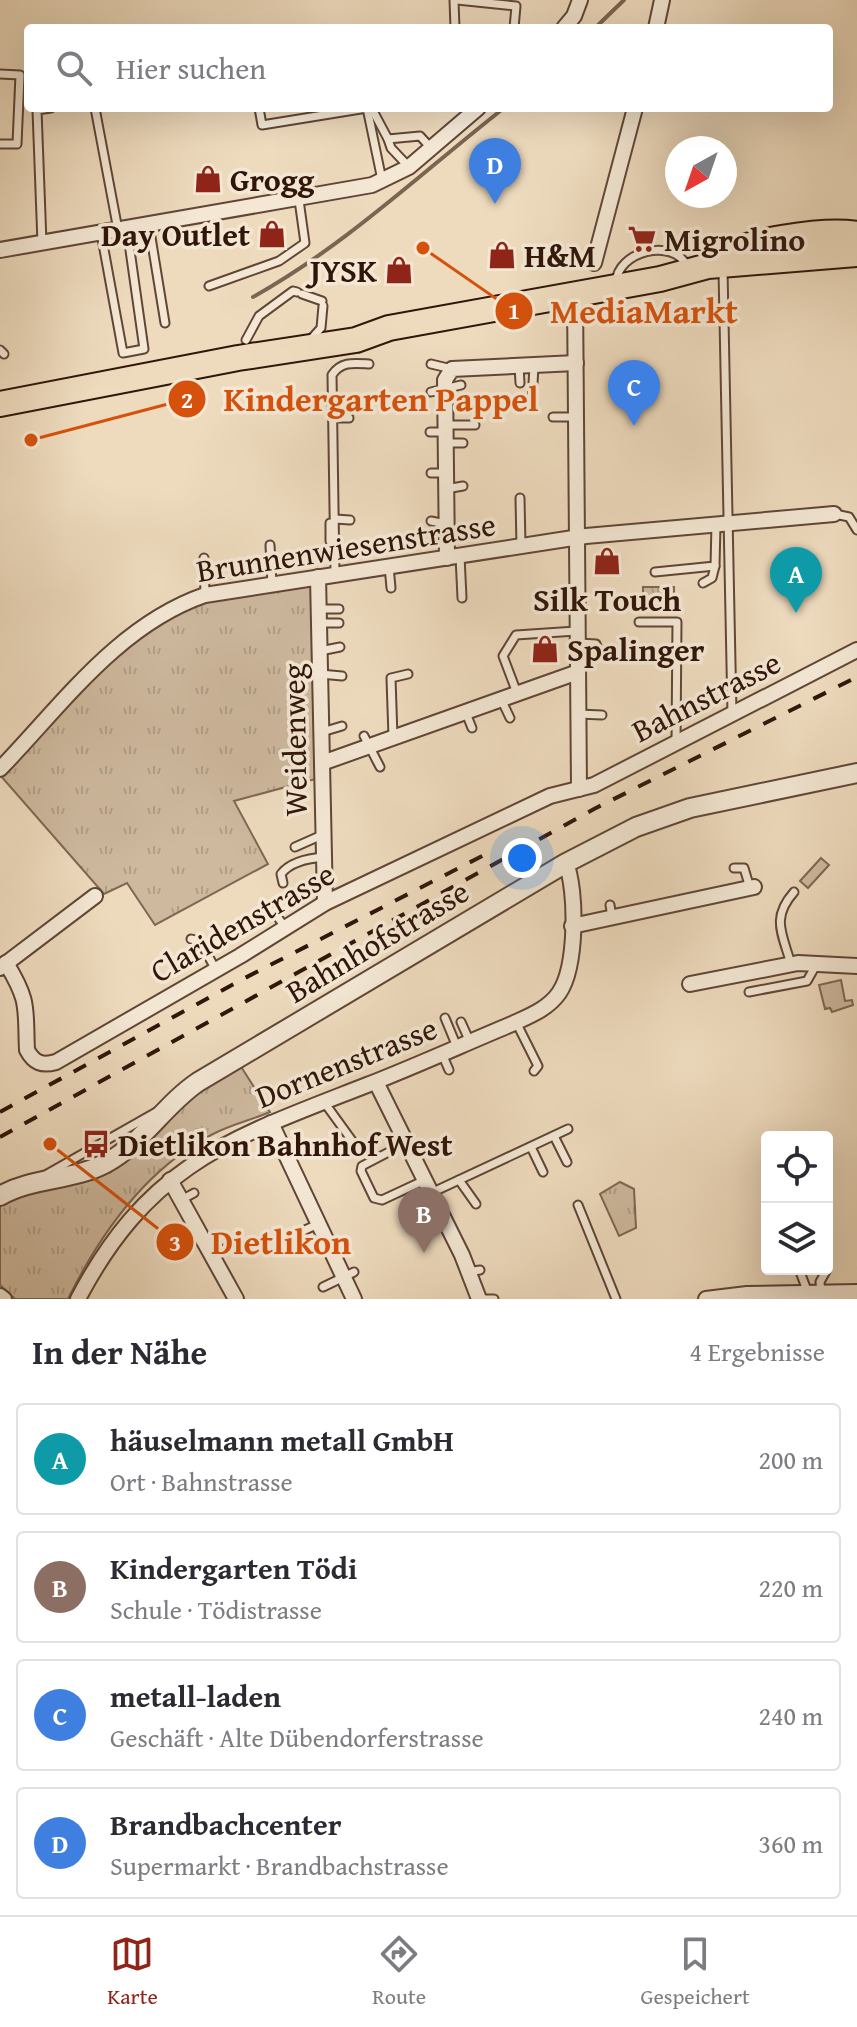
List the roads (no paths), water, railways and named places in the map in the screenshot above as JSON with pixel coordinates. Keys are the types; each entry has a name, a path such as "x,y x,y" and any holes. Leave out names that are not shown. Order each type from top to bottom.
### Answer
{"main road":[{"path":"707,268 730,249 758,242 857,234"},
{"path":"0,404 356,340 389,328 707,268 791,257 857,254"},
{"path":"0,390 182,359 322,312 389,328"}],"street":[{"path":"567,24 580,0"},
{"path":"657,24 662,0"},
{"path":"0,250 341,193 382,180 409,167 474,112"},
{"path":"594,263 634,112"},
{"path":"575,294 574,539 579,789"},
{"path":"454,557 441,525 446,489 438,473 441,433 438,391 455,367 491,361 576,363"},
{"name":"Brunnenwiesenstrasse","path":"0,769 123,641 160,614 205,595 574,539 723,521 834,514"},
{"name":"Weidenweg","path":"318,577 325,903"},
{"name":"Bahnstrasse","path":"579,789 732,716 857,650"},
{"path":"322,763 366,741 393,737 578,672"},
{"name":"Bahnhofstrasse","path":"0,1196 37,1181 75,1174 106,1163 135,1142 167,1107 198,1082 566,863 636,827 690,808 857,773"},
{"name":"Claridenstrasse","path":"3,965 24,993 32,1020 27,1050 31,1058 46,1065 56,1062 286,929 325,903 550,796 579,789"},
{"name":"Dornenstrasse","path":"78,1299 111,1244 170,1180 222,1144 540,1011 559,994 569,972 573,882 566,863"},
{"path":"572,926 611,911 752,888"},
{"path":"3,965 95,896"},
{"path":"690,984 791,964 853,963"},
{"path":"376,1082 474,1271 479,1299"},
{"path":"271,1123 318,1224 349,1274 350,1297"},
{"path":"170,1180 188,1196 219,1252 236,1299"},
{"path":"706,1299 857,1292"}],"lane":[{"path":"455,24 456,0 516,6 514,24"},
{"path":"0,74 20,75 17,144 0,144"},
{"path":"37,112 42,243"},
{"path":"96,112 144,349 123,353 101,233"},
{"path":"260,112 262,125 342,112"},
{"path":"368,112 382,180"},
{"path":"374,112 391,148 409,167"},
{"path":"388,139 420,136 432,149"},
{"path":"209,286 279,261 305,243 299,200"},
{"path":"149,225 165,323"},
{"path":"707,268 732,716"},
{"path":"246,340 259,316 293,291 322,312 301,348"},
{"path":"335,574 332,375 336,368 348,363 369,364"},
{"path":"431,364 455,367"},
{"path":"520,383 527,364"},
{"path":"527,364 532,401"},
{"path":"438,391 461,385"},
{"path":"332,405 349,404"},
{"path":"553,417 575,417"},
{"path":"332,418 349,418"},
{"path":"441,433 475,425"},
{"path":"441,433 463,443"},
{"path":"446,489 463,486"},
{"path":"520,498 521,546"},
{"path":"834,514 849,517 857,530"},
{"path":"333,521 350,520"},
{"path":"703,583 712,578 723,521"},
{"path":"441,525 464,529"},
{"path":"270,545 272,585"},
{"path":"454,557 462,598"},
{"path":"204,558 205,595"},
{"path":"389,566 391,588"},
{"path":"655,572 715,566"},
{"path":"319,616 339,609"},
{"path":"319,616 339,623"},
{"path":"639,622 677,622 676,744"},
{"path":"517,693 503,656 516,635 576,637 596,644 600,655"},
{"path":"320,651 340,647"},
{"path":"320,674 342,676"},
{"path":"393,737 391,678 408,674"},
{"path":"501,699 510,718"},
{"path":"465,711 472,728"},
{"path":"578,714 602,715"},
{"path":"322,732 342,726"},
{"path":"366,741 380,767"},
{"path":"295,847 324,834"},
{"path":"283,883 281,874 296,862 325,857"},
{"path":"734,868 744,868 752,888"},
{"path":"791,964 778,918 780,909 794,892"},
{"path":"273,911 286,929"},
{"path":"191,939 200,941 216,970"},
{"path":"749,992 807,981 816,963"},
{"path":"445,1018 464,1044"},
{"path":"461,1022 464,1044"},
{"path":"516,1022 538,1066 534,1071"},
{"path":"442,1054 449,1070"},
{"path":"324,1102 353,1142"},
{"path":"406,1143 362,1166 361,1171 374,1198 382,1200 431,1193 568,1129"},
{"path":"554,1136 567,1162"},
{"path":"531,1147 543,1172"},
{"path":"459,1180 476,1204"},
{"path":"419,1214 431,1193"},
{"path":"578,1205 616,1299"},
{"path":"292,1236 318,1224"},
{"path":"323,1287 349,1274"},
{"path":"803,1275 814,1293 824,1275"},
{"path":"485,1299 494,1299"}],"waterway":[{"path":"599,24 624,0"},
{"path":"253,297 320,255 499,112"}],"railway":[{"path":"0,1137 594,809 857,677"},
{"path":"0,1112 241,980 488,853"}],"place":[{"name":"Grogg","path":"208,179"},
{"name":"Brandbachcenter","path":"495,204"},
{"name":"Day Outlet","path":"272,234"},
{"name":"Migrolino","path":"642,239"},
{"name":"MediaMarkt","path":"423,248"},
{"name":"H&M","path":"502,255"},
{"name":"JYSK","path":"399,270"},
{"name":"metall-laden","path":"634,426"},
{"name":"Kindergarten Pappel","path":"31,440"},
{"name":"Silk Touch","path":"607,561"},
{"name":"häuselmann metall GmbH","path":"796,613"},
{"name":"Spalinger","path":"545,649"},
{"name":"Dietlikon","path":"50,1144"},
{"name":"Dietlikon Bahnhof West","path":"96,1144"},
{"name":"Kindergarten Tödi","path":"424,1253"}]}
